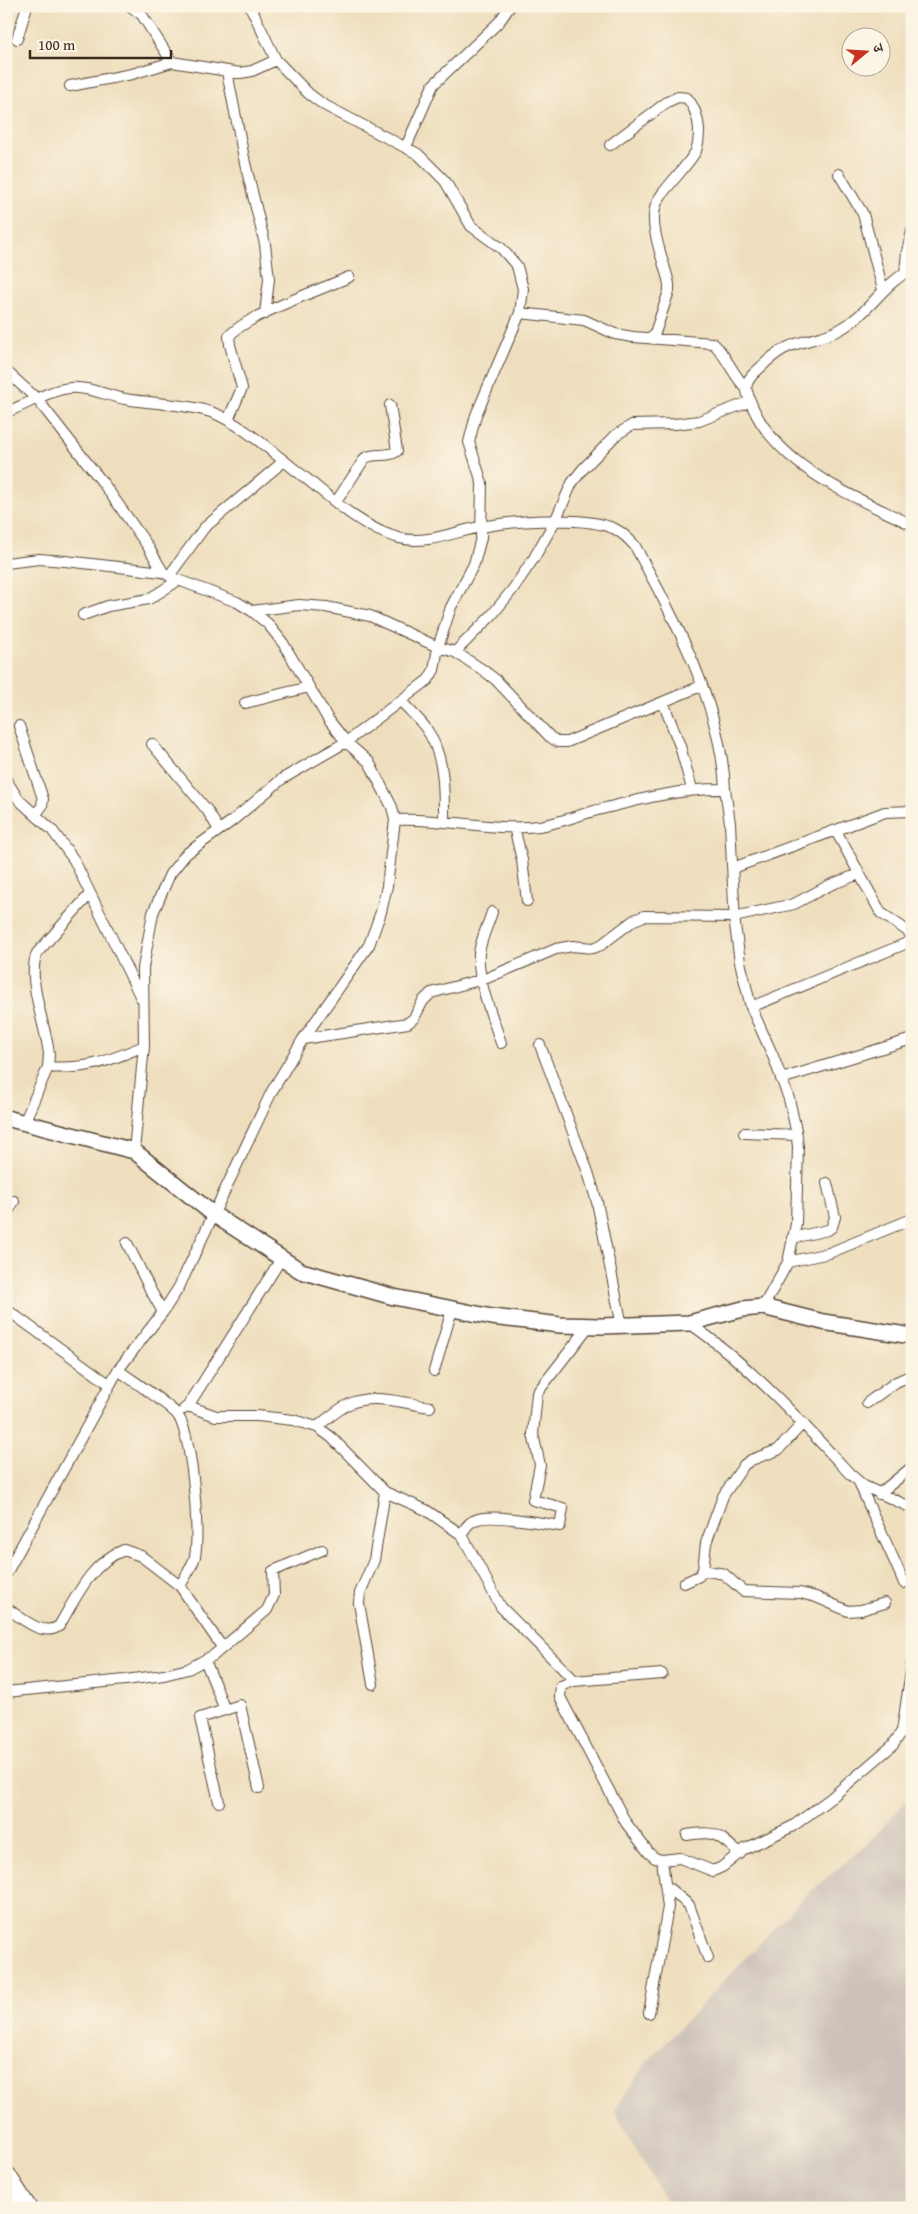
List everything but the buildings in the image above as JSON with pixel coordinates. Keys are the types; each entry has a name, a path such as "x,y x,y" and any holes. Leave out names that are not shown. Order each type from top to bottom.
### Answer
{"highway":[{"path":"6,2175 27,2208"}],"street":[{"path":"17,39 27,6"},
{"path":"130,6 142,15 172,62"},
{"path":"134,1151 144,1046 142,984 152,913 158,897 170,874 186,854 282,779 346,742 428,680 434,670 438,647 451,607 474,564 483,527 482,483 471,450 470,433 520,313 523,289 522,277 514,262 502,248 471,226 445,181 418,154 324,105 309,94 276,60 250,6"},
{"path":"406,147 433,85 499,22 510,6"},
{"path":"70,86 126,75 172,62 240,74 252,71 276,60"},
{"path":"227,72 245,163 266,244 269,279 265,314"},
{"path":"610,145 667,102 678,97 687,98 694,107 700,141 696,151 659,198 654,208 655,229 669,284 669,291 653,339"},
{"path":"839,174 863,214 883,290"},
{"path":"746,388 752,375 776,353 787,347 828,335 847,325 865,311 883,290 908,271 906,252 912,231"},
{"path":"228,420 242,388 230,345 230,336 239,328 265,314 349,277"},
{"path":"520,313 575,319 615,334 715,345 733,375 746,388 749,402 774,438 807,470 912,524"},
{"path":"6,371 37,399 103,483 170,576"},
{"path":"6,412 61,390 82,388 127,399 169,402 188,406 211,412 228,420 336,502 368,524 398,538 412,540 431,538 483,527 555,521 598,523 614,528 626,536 635,546 675,620 701,686 715,730 730,823 734,917 740,962 751,1007 773,1056 794,1117 797,1135 796,1208 792,1238 788,1262 763,1307"},
{"path":"455,652 501,605 534,558 555,521 572,483 582,470 625,427 640,424 676,424 699,421 749,402"},
{"path":"336,502 365,458 371,455 394,454 397,451 390,405"},
{"path":"83,615 108,606 149,599 170,576 204,528 284,461"},
{"path":"6,563 39,559 65,560 170,576 237,602 252,611 268,624 283,643 328,719 346,742 369,762 392,807 396,820 387,886 376,931 303,1039 272,1091 179,1287 163,1312 109,1384 6,1574"},
{"path":"252,611 299,605 350,610 370,616 438,647 455,652 496,680 550,737 558,742 567,742 701,686"},
{"path":"245,703 309,687"},
{"path":"401,701 424,725 432,739 442,772 444,821"},
{"path":"663,702 680,746 692,789"},
{"path":"19,726 43,799 42,806 36,814"},
{"path":"152,744 207,810 219,830"},
{"path":"6,780 19,800 52,830 74,860 143,1002"},
{"path":"396,820 419,818 514,827 540,826 692,789 725,789"},
{"path":"733,868 885,812 912,811"},
{"path":"514,827 528,901"},
{"path":"836,830 881,913 912,934"},
{"path":"303,1039 408,1023 414,1018 423,1001 431,993 482,980 556,949 572,946 593,948 601,945 634,920 644,916 734,917 794,904 830,884 859,874"},
{"path":"24,1123 48,1067 48,1045 34,978 34,959 37,953 90,894"},
{"path":"492,912 479,953 482,980 501,1043"},
{"path":"751,1007 912,941"},
{"path":"781,1080 912,1039"},
{"path":"540,1044 588,1172 597,1202 622,1326"},
{"path":"48,1067 80,1068 144,1046"},
{"path":"6,1118 134,1151 213,1214 281,1259 301,1271 338,1283 452,1310 560,1325 622,1326 689,1323 743,1309 763,1307 824,1322 912,1336"},
{"path":"744,1133 797,1135"},
{"path":"792,1238 828,1230 832,1227 835,1217 827,1183"},
{"path":"6,1215 14,1201"},
{"path":"788,1262 843,1248 912,1219"},
{"path":"127,1243 163,1312"},
{"path":"178,1414 188,1406 281,1259"},
{"path":"6,1309 109,1384"},
{"path":"434,1372 452,1310"},
{"path":"689,1323 727,1351 803,1424 858,1482 879,1494 912,1508"},
{"path":"462,1534 466,1526 478,1518 529,1520 560,1526 563,1508 533,1500 540,1464 534,1434 537,1393 588,1326"},
{"path":"118,1370 178,1414 193,1467 196,1544 195,1558 180,1586"},
{"path":"867,1403 896,1382 912,1375"},
{"path":"317,1427 342,1408 360,1401 376,1399 430,1407"},
{"path":"188,1406 216,1416 279,1418 317,1427 331,1436 385,1492 426,1510 462,1534 501,1607 575,1681"},
{"path":"684,1583 699,1576 703,1570 706,1543 723,1496 744,1465 751,1460 778,1450 803,1424"},
{"path":"879,1494 912,1468"},
{"path":"858,1482 904,1584"},
{"path":"373,1684 359,1603 360,1593 374,1560 385,1492"},
{"path":"6,1608 40,1630 56,1629 60,1626 83,1585 95,1570 106,1559 124,1550 141,1556 180,1586 222,1648"},
{"path":"6,1692 164,1675 188,1669 222,1648 267,1610 274,1595 273,1571 322,1550"},
{"path":"703,1570 724,1574 743,1591 800,1593 816,1597 848,1611 861,1610 885,1603"},
{"path":"204,1660 224,1710"},
{"path":"662,1674 575,1681 560,1686 560,1697 564,1708 626,1823 649,1853 662,1860 680,1858 713,1871 740,1854 794,1826 893,1746 902,1731 912,1664"},
{"path":"219,1802 200,1718 240,1705 259,1788"},
{"path":"687,1835 711,1832 718,1835 740,1854"},
{"path":"649,2013 668,1907 662,1860"},
{"path":"666,1886 689,1905 708,1958"}],"shaded area":[{"path":"912,1795 912,2208 670,2208 614,2111 647,2062 804,1897 865,1846"}]}
